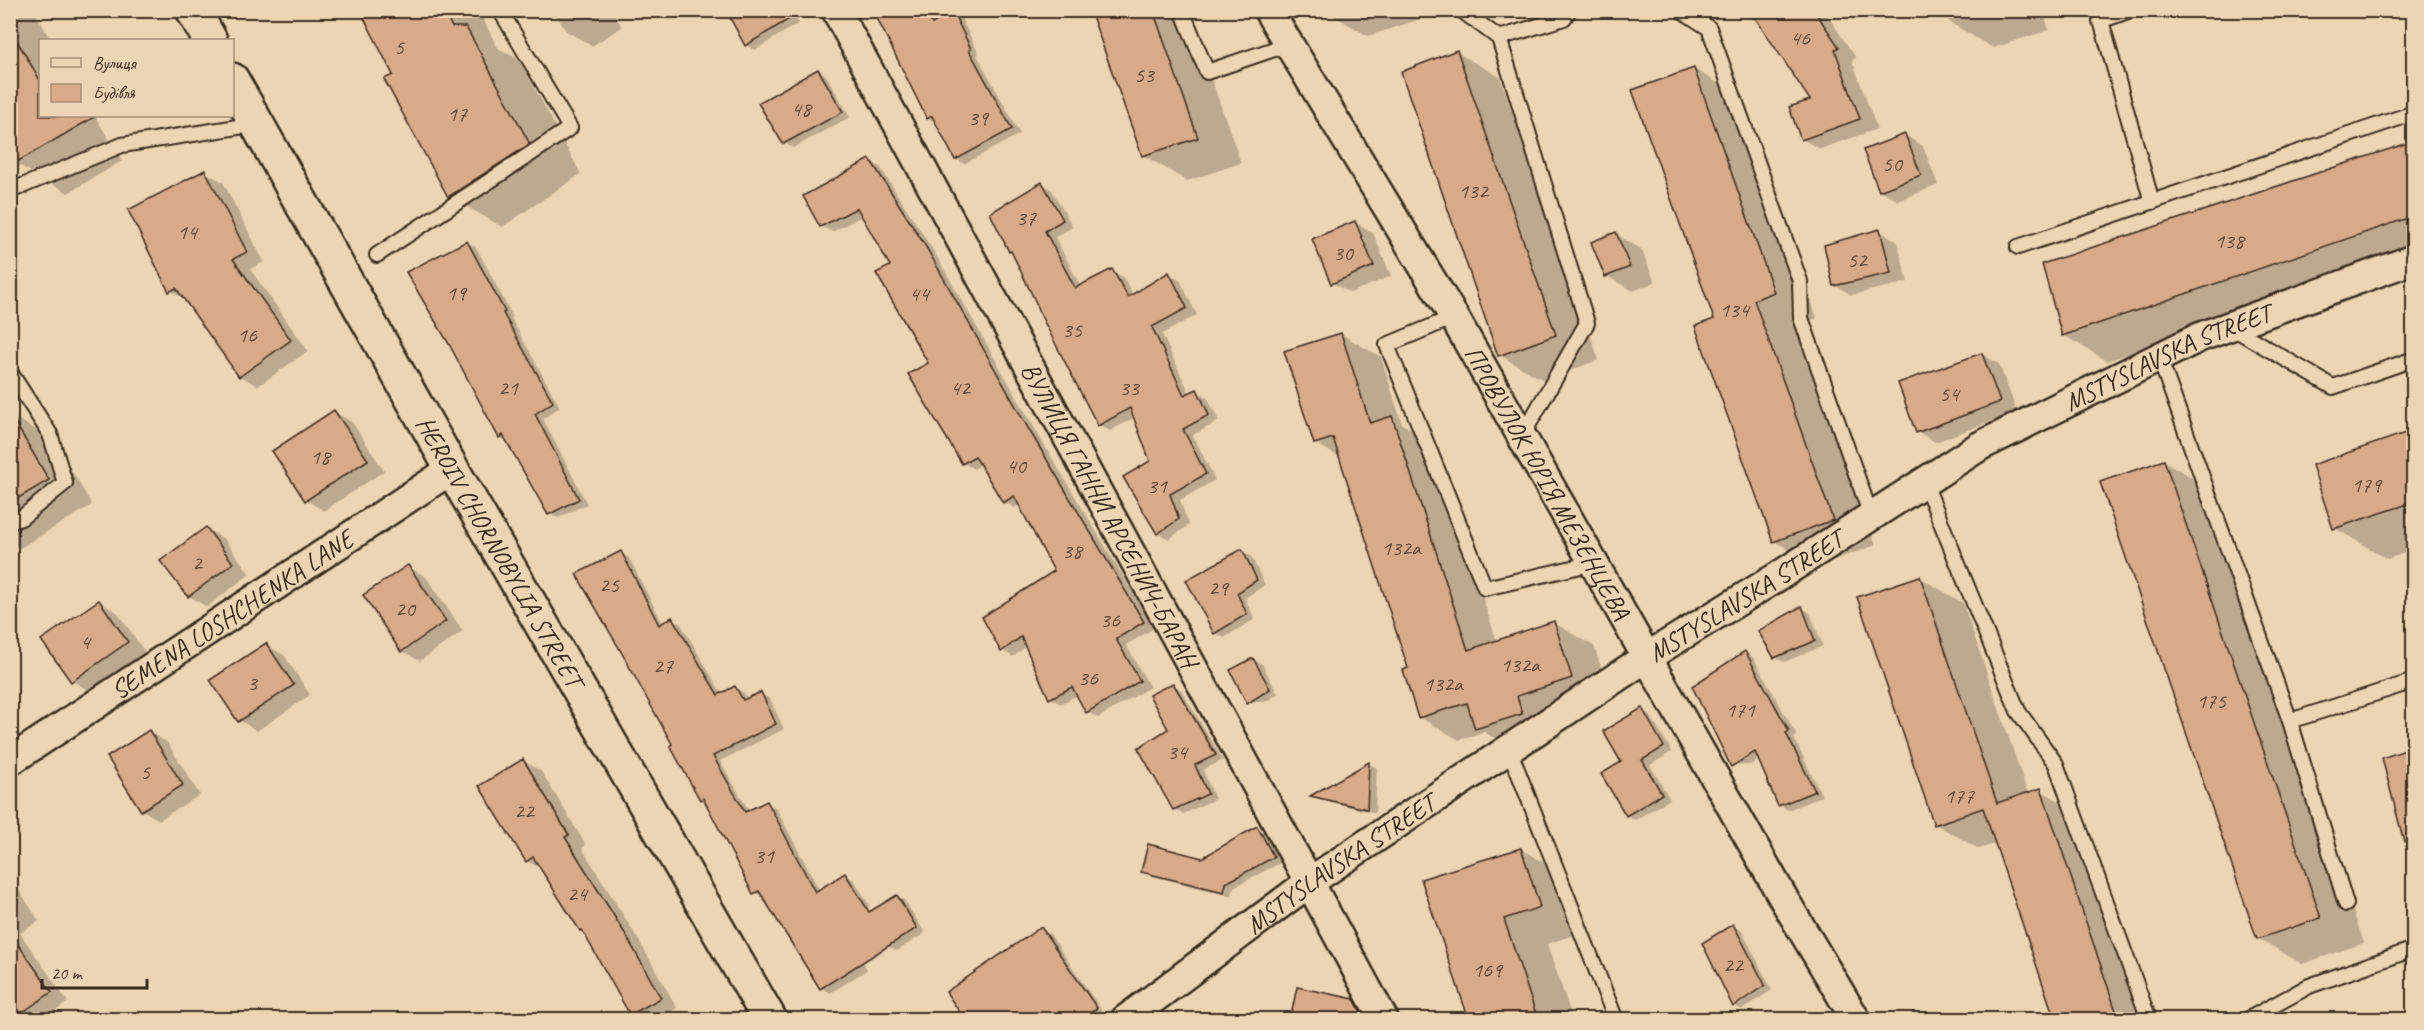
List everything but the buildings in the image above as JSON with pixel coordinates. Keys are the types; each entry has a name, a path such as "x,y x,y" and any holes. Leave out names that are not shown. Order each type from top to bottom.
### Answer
{"main road":[{"path":"193,10 209,39"},
{"name":"HEROIV CHORNOBYLIA STREET","path":"234,84 452,470 770,1020"}],"street":[{"name":"ВУЛИЦЯ ГАННИ АРСЕНИЧ-БАРАН","path":"836,10 1311,881 1384,1020"},
{"name":"ПРОВУЛОК ЮРІЯ МЕЗЕНЦЕВА","path":"1268,10 1454,317 1785,901 1856,1020"},
{"name":"MSTYSLAVSKA STREET","path":"1125,1020 1311,881 1647,657 1774,579 1980,446 2200,337 2414,260"},
{"name":"SEMENA LOSHCHENKA LANE","path":"10,760 452,470"}],"lane":[{"path":"377,255 570,128 500,10"},
{"path":"1182,10 1207,72 1289,44"},
{"path":"1461,10 1499,38 1587,323 1522,436"},
{"path":"1499,38 1564,18 1569,10"},
{"path":"1681,10 1709,28 1800,281 1801,318 1871,516"},
{"path":"2131,10 2099,16 2152,202"},
{"path":"2018,247 2414,113"},
{"path":"10,191 122,145 257,124"},
{"path":"1454,317 1387,345 1485,588 1594,563"},
{"path":"2230,326 2333,387 2414,359"},
{"path":"2158,357 2290,721 2346,904"},
{"path":"10,372 50,434 65,483 21,518 10,522"},
{"path":"1924,482 2018,711 2056,764 2145,1018"},
{"path":"2290,721 2414,681"},
{"path":"1509,749 1616,1020"},
{"path":"2247,1020 2309,986 2414,949"}]}
